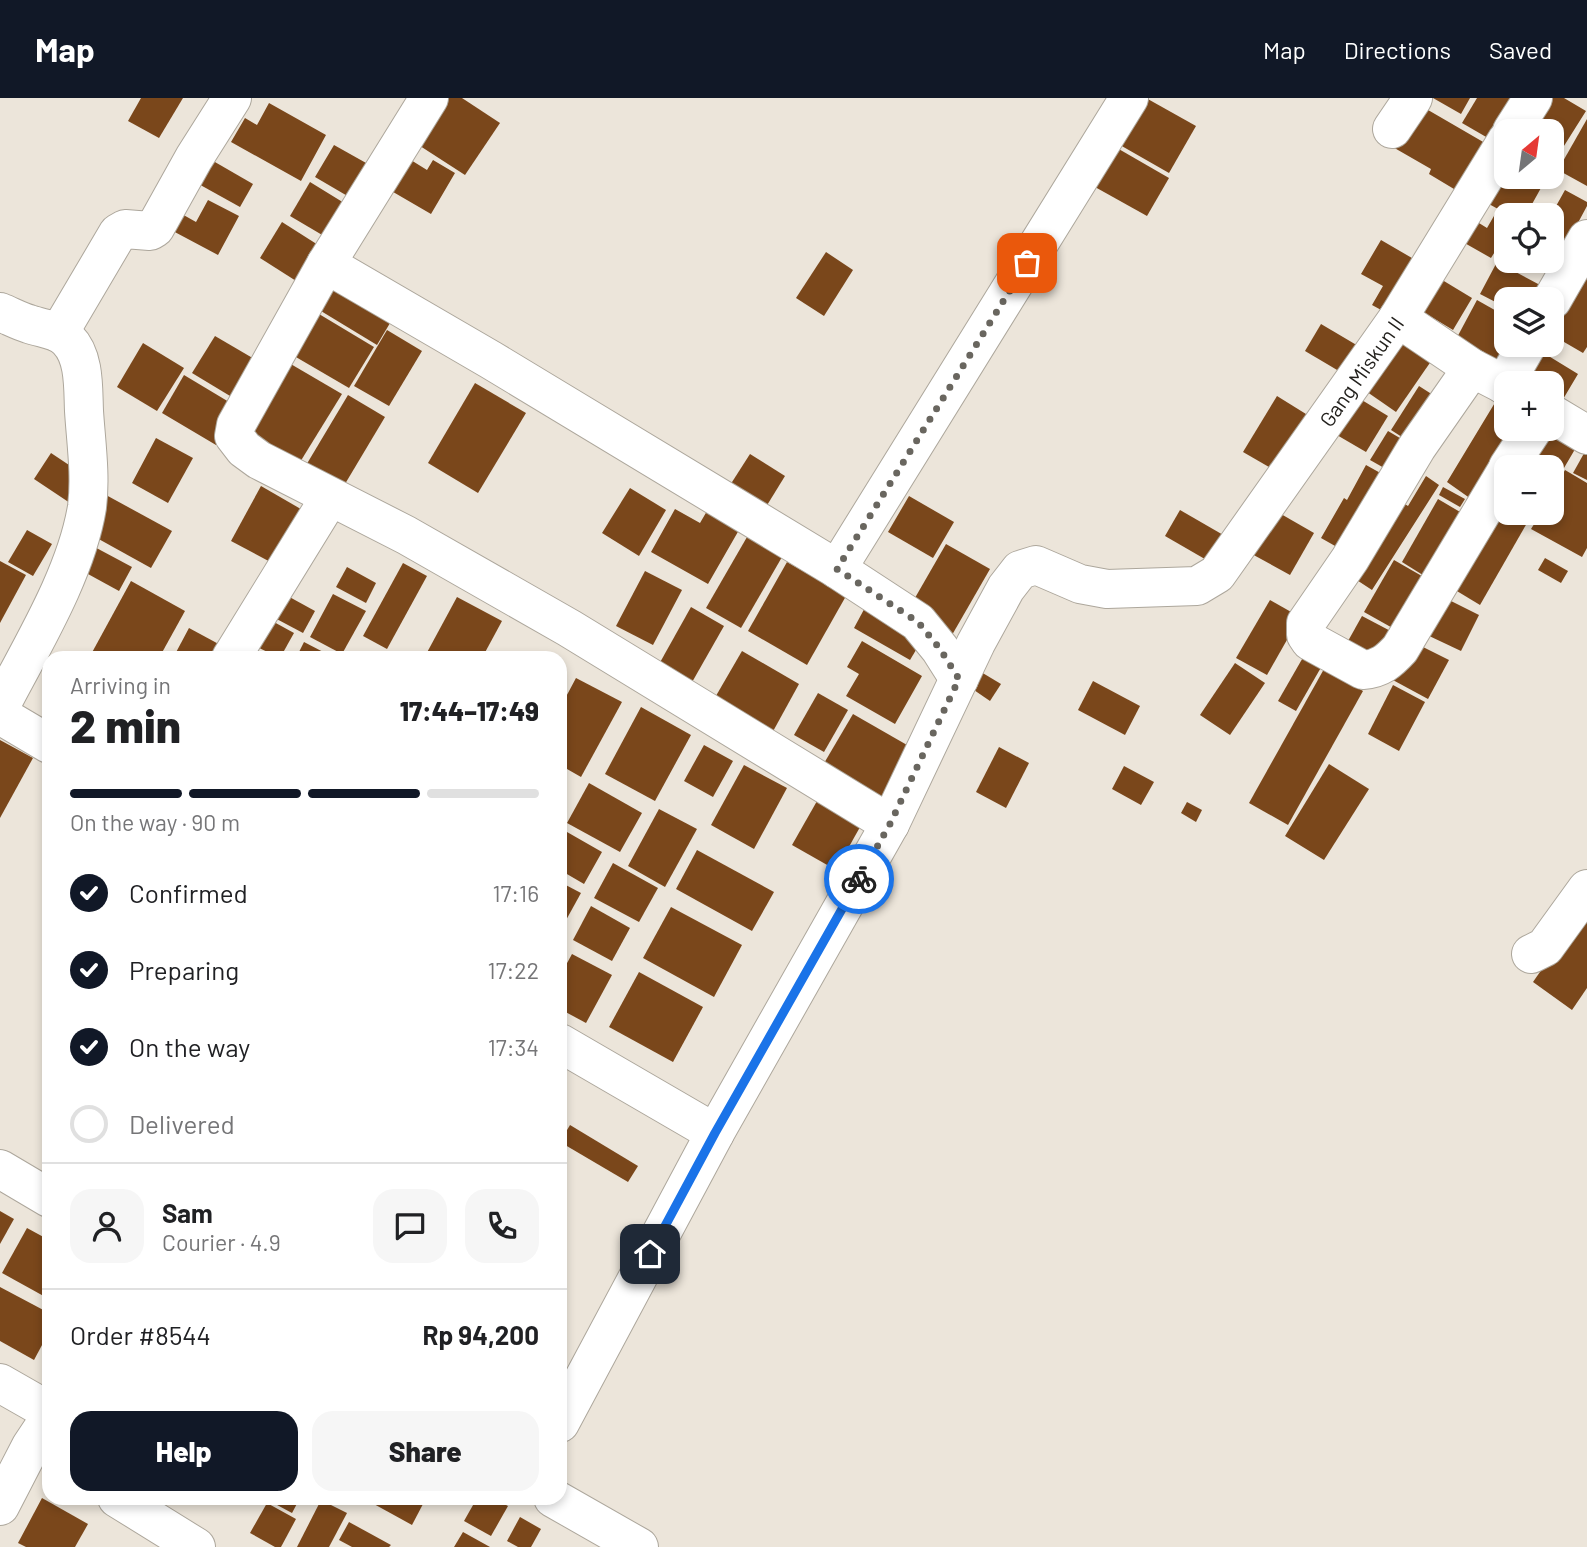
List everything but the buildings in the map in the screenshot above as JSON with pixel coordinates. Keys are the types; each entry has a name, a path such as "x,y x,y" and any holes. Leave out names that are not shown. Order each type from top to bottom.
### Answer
{"street":[{"path":"59,332 76,309 118,233 125,229 150,231 155,228 194,158 232,98"},
{"path":"429,98 326,264 236,425 234,436 244,449 259,460 406,535 569,628 890,824"},
{"path":"837,569 1129,98"},
{"path":"1520,119 1533,98"},
{"name":"Gang Miskun II","path":"959,679 1006,587 1020,570 1035,565 1080,584 1107,589 1197,586 1217,574 1398,318 1494,161"},
{"path":"1559,287 1587,239"},
{"path":"326,264 491,360 837,569 918,622 959,679 890,824 715,1133 567,1410"},
{"path":"0,312 28,324 59,332 70,341 79,357 88,489 86,509 59,593 0,707"},
{"path":"1398,318 1494,380 1418,447 1350,559 1306,623 1306,635 1310,641 1363,670 1380,667 1391,659 1400,649 1494,490"},
{"path":"1502,371 1516,357"},
{"path":"1564,421 1587,435"},
{"path":"235,651 330,497"},
{"path":"0,715 42,740"},
{"path":"1531,954 1545,947 1587,889"},
{"path":"567,1047 715,1133"},
{"path":"0,1169 42,1194"},
{"path":"0,1383 42,1407"},
{"path":"0,1506 42,1442"},
{"path":"128,1505 196,1547"},
{"path":"565,1505 639,1547"}],"way so far":[{"path":"859,879 890,824 959,679 918,622 837,569 1027,263"}],"route":[{"path":"650,1254 715,1133 859,879"}]}
